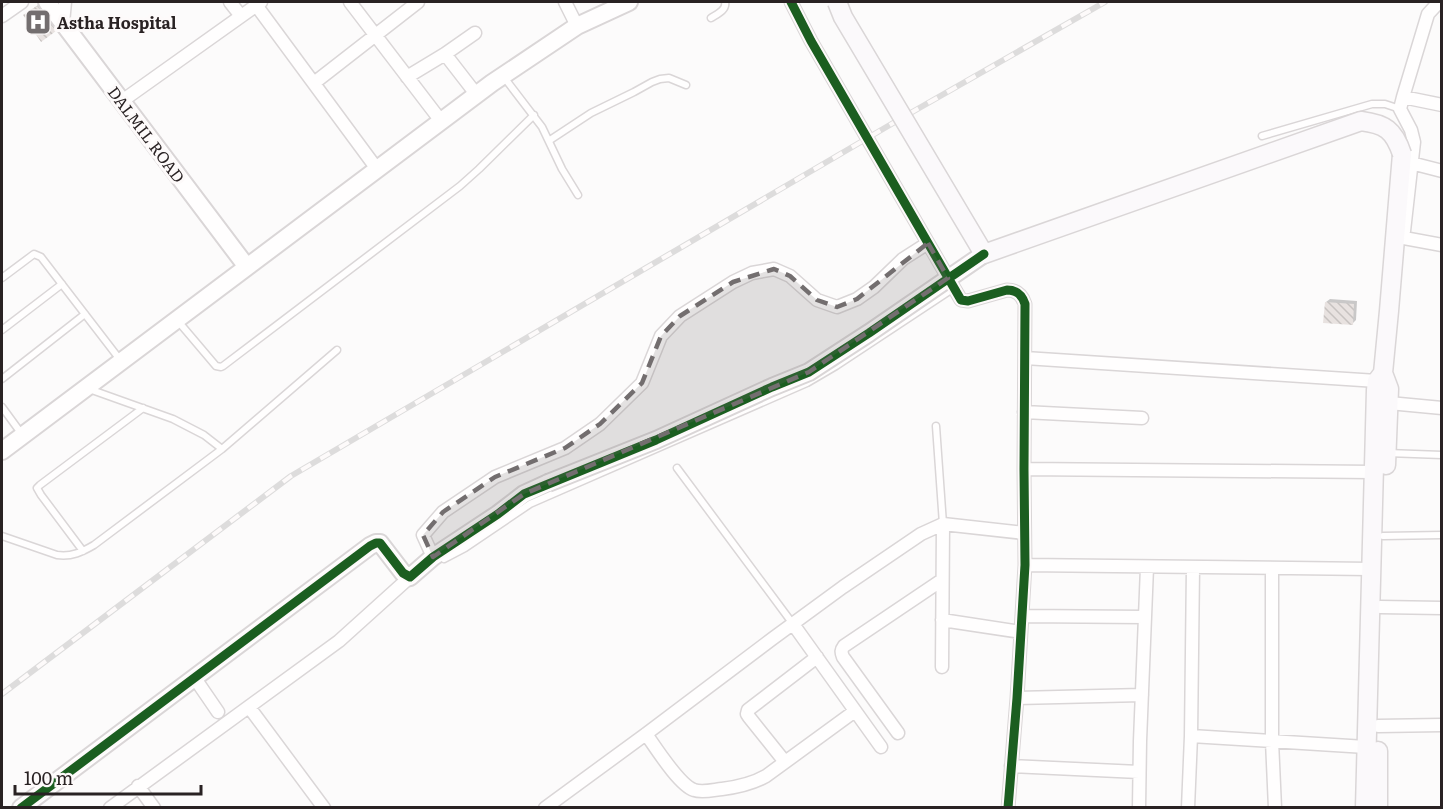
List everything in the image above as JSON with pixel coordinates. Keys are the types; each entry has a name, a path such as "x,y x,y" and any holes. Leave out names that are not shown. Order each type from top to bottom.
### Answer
{"main road":[{"path":"837,2 843,17 984,254 1361,122 1377,123 1389,130 1398,143 1407,159 1389,311 1374,472 1365,807"},
{"path":"1378,807 1380,607 1389,403 1389,389 1382,378"}],"street":[{"path":"2,16 22,2"},
{"name":"DALMIL ROAD","path":"47,2 247,267"},
{"path":"63,23 65,2"},
{"path":"230,2 241,16"},
{"path":"350,2 441,121"},
{"path":"314,83 418,2"},
{"path":"565,2 577,26"},
{"path":"2,451 476,94 577,26 629,2"},
{"path":"791,2 811,41 961,300 1012,290 1018,292 1025,304 1025,565 1008,807"},
{"path":"1025,358 1382,378 1404,238 1407,159 1414,142 1401,103 1428,14 1439,2"},
{"path":"122,102 258,3 377,169"},
{"path":"407,77 475,33"},
{"path":"445,54 476,94"},
{"path":"1401,103 1442,105"},
{"path":"1407,159 1442,171"},
{"path":"1404,238 1442,245"},
{"path":"433,557 423,535 443,512 495,477 565,448 600,424 642,383 661,336 674,322 733,282 752,273 774,269 790,276 817,300 837,307 857,299 903,259 928,243"},
{"path":"110,807 339,641 433,557 524,494 656,440 809,372 984,254"},
{"path":"1389,403 1442,408"},
{"path":"1024,412 1142,418"},
{"path":"1024,469 1374,472"},
{"path":"544,807 843,587 921,534 943,524 1024,533"},
{"path":"942,667 943,524"},
{"path":"21,807 376,543 380,543 403,573 410,577"},
{"path":"1025,565 1371,569"},
{"path":"1139,807 1147,567"},
{"path":"1188,807 1193,567"},
{"path":"1272,568 1272,741 1275,807"},
{"path":"898,733 841,653 844,646 942,580"},
{"path":"1380,607 1442,608"},
{"path":"1022,616 1145,617"},
{"path":"942,620 1021,632"},
{"path":"793,624 881,747"},
{"path":"784,762 749,717 748,710 817,657"},
{"path":"194,677 218,712"},
{"path":"1017,699 1142,695"},
{"path":"249,707 324,807"},
{"path":"646,734 681,782 700,792 756,782 855,711"},
{"path":"1378,726 1442,725"},
{"path":"1191,736 1366,747"},
{"path":"1011,766 1139,772"},
{"path":"138,786 154,807"}],"lane":[{"path":"711,18 725,8 725,2"},
{"path":"503,76 534,115 550,140 562,170 578,195"},
{"path":"550,140 602,107 652,82 669,78 686,85"},
{"path":"1262,136 1371,104 1401,103"},
{"path":"177,319 216,366 223,366 460,186 534,115"},
{"path":"2,278 34,254 41,257 121,361"},
{"path":"2,330 62,284"},
{"path":"433,557 440,561 465,548 531,504 807,383 954,288"},
{"path":"2,379 85,314"},
{"path":"2,536 66,556 94,545 222,449 337,350"},
{"path":"86,387 173,419 204,435 222,449"},
{"path":"2,407 23,435"},
{"path":"83,551 37,488 143,408"},
{"path":"936,426 943,524"},
{"path":"1386,453 1442,455"},
{"path":"677,468 793,624"},
{"path":"1383,536 1442,535"}],"highlighted area":[{"path":"928,243 948,278 809,372 524,494 433,557 423,535 443,512 495,477 565,448 600,424 642,383 661,336 680,316 733,282 774,269 790,276 817,300 837,307 857,299"}],"building":[{"path":"37,6 56,31 41,42 23,15"},
{"path":"1325,302 1354,304 1353,325 1323,323"}],"railway":[{"path":"2,694 291,476 900,119 1105,2"}],"cycle path":[{"path":"791,2 811,41 961,300 968,301 1007,290 1019,294 1025,304 1025,565 1008,808"},
{"path":"21,808 370,546 380,543 403,573 410,577 433,557 524,494 656,440 809,372 984,254"}],"place":[{"name":"Astha Hospital","path":"38,22"}]}
